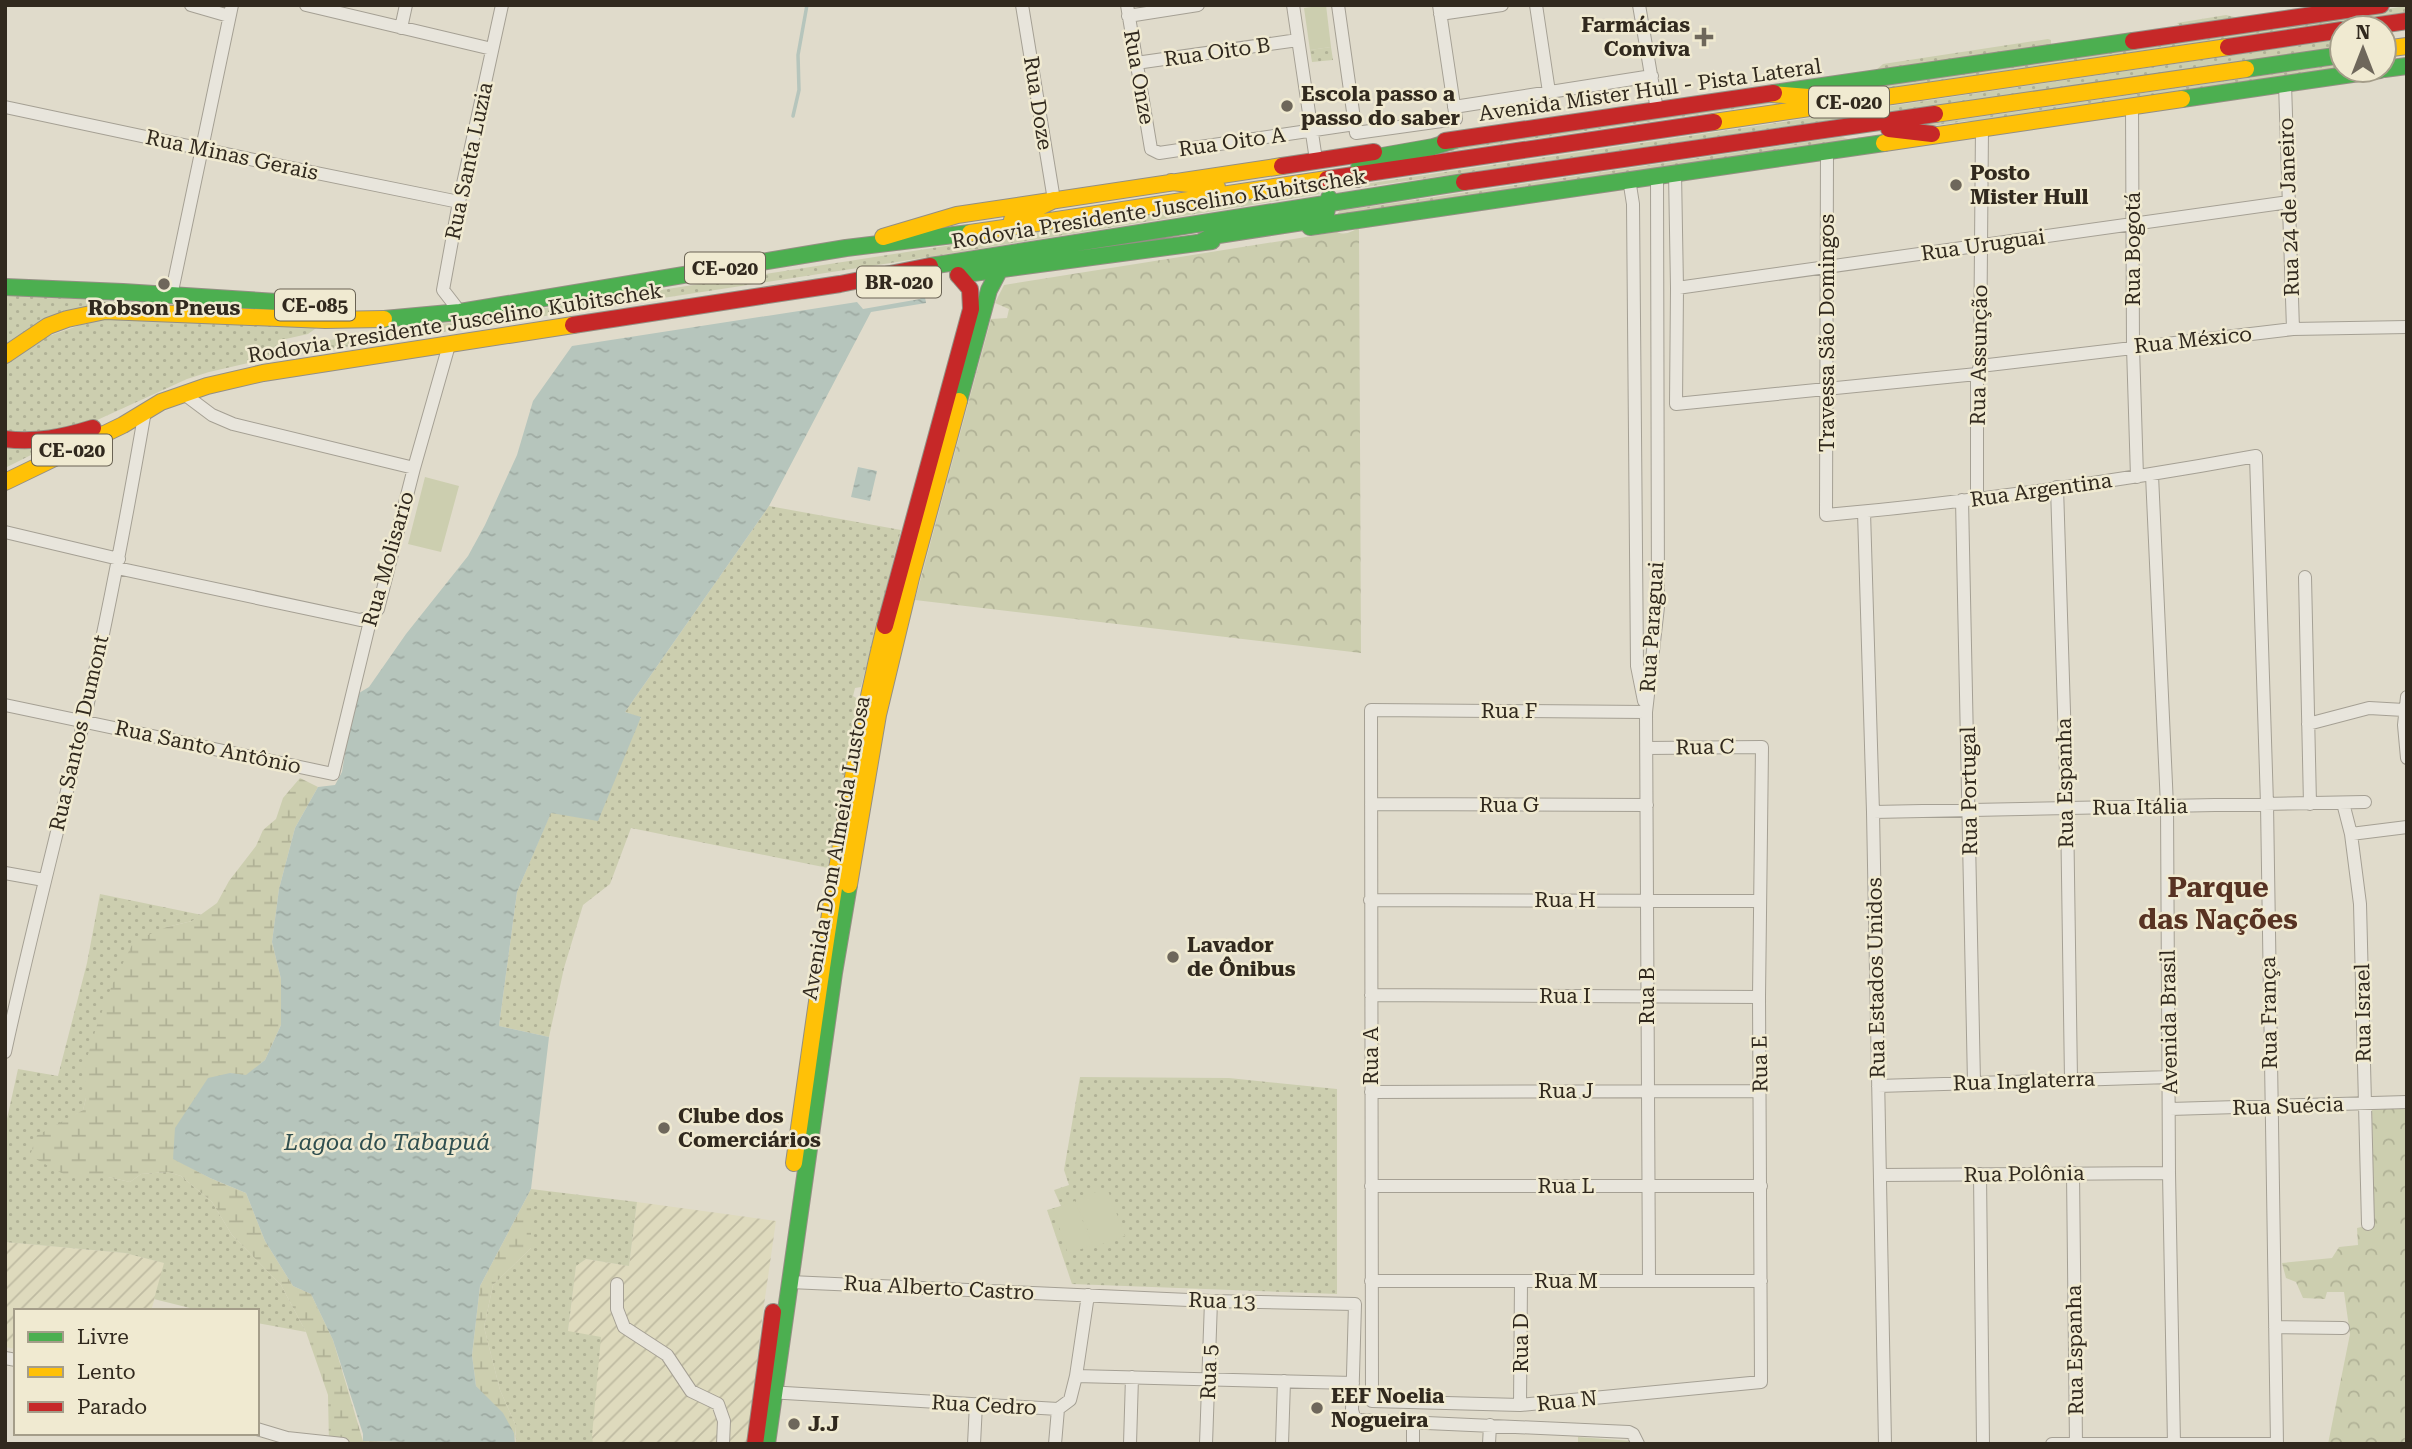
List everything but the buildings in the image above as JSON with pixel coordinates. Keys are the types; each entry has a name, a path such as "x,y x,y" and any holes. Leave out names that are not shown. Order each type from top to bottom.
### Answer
{"main road":[{"name":"Avenida Mister Hull - Pista Lateral","path":"846,248 957,215 2381,5"},
{"name":"Rodovia Presidente Juscelino Kubitschek","path":"5,355 48,327 67,319 105,311 325,320 460,312 846,248 991,230 2328,32"},
{"name":"Rodovia Presidente Juscelino Kubitschek","path":"5,482 184,394 263,373 840,284 966,259 1360,198 2328,57"},
{"name":"BR-020","path":"840,284 867,286 999,271 2328,78"},
{"path":"1772,94 1858,101"},
{"path":"1852,127 1932,134"},
{"path":"1360,198 1357,174 1360,163 1365,159 1433,147 1455,140"},
{"path":"1201,242 1213,236 1316,220 1326,214 1329,203 1326,179"},
{"path":"1171,182 1247,191"},
{"path":"991,230 1054,200"},
{"name":"Avenida Dom Almeida Lustosa","path":"767,1444 767,1392 869,691 977,310 999,271"},
{"path":"958,275 968,283 977,310"},
{"name":"CE-085","path":"5,287 460,312"},
{"path":"5,439 69,436 126,415 141,413"},
{"name":"Avenida Dom Almeida Lustosa","path":"755,1444 790,1282 828,972"}],"street":[{"path":"171,296 230,11 191,5"},
{"path":"306,5 492,49"},
{"path":"401,28 406,5"},
{"name":"Rua Santa Luzia","path":"460,312 443,289 502,5"},
{"name":"Rua Doze","path":"1022,5 1054,200"},
{"path":"1128,10 1198,5"},
{"path":"1293,5 1316,160"},
{"path":"1338,5 1356,134 1456,119 1440,10 1502,5"},
{"path":"1536,5 1549,92"},
{"path":"1639,5 1657,110"},
{"name":"Rua Onze","path":"1128,10 1151,149"},
{"name":"Rua Oito B","path":"1136,64 1298,40"},
{"path":"1454,107 1652,76"},
{"name":"Rua 24 de Janeiro","path":"2285,84 2293,329"},
{"name":"Rua Bogotá","path":"2133,106 2133,347 2137,477"},
{"name":"Rua Minas Gerais","path":"5,107 459,202"},
{"name":"Rua Oito A","path":"1151,149 1159,153 1355,124"},
{"name":"Rua Assunção","path":"1977,498 1982,127"},
{"name":"Travessa São Domingos","path":"1826,515 1827,150"},
{"path":"1675,172 1677,288"},
{"name":"Rua Paraguai","path":"1646,712 1658,607 1657,175"},
{"name":"Rua Paraguai","path":"1629,179 1633,204 1637,666 1646,712"},
{"name":"Rua Uruguai","path":"1677,288 2289,202"},
{"name":"Rua México","path":"1677,288 1676,404 1825,390 2133,347 2293,329 2407,327"},
{"name":"Rua Molisario","path":"333,774 370,617 378,609 449,345"},
{"path":"184,394 212,415 233,424 414,468"},
{"name":"Rua Santos Dumont","path":"5,1052 8,1030 84,721 118,564 141,413"},
{"name":"Rua Argentina","path":"1826,515 2152,475 2256,456"},
{"name":"Rua França","path":"2256,456 2267,804 2277,1444"},
{"name":"Avenida Brasil","path":"2152,475 2167,806 2174,1444"},
{"name":"Rua Espanha","path":"2057,487 2067,808 2071,1080"},
{"name":"Rua Portugal","path":"1962,500 1974,1083"},
{"name":"Rua Estados Unidos","path":"1864,512 1873,812 1885,1444"},
{"path":"5,532 118,564 360,620 370,617"},
{"path":"2305,577 2310,804"},
{"path":"2407,696 2404,710 2407,758"},
{"name":"Rua Santo Antônio","path":"5,705 333,774"},
{"path":"2308,724 2369,708 2404,710"},
{"name":"Rua F","path":"1371,710 1646,712"},
{"name":"Rua A","path":"1371,710 1372,1401"},
{"name":"Rua B","path":"1646,712 1649,1281"},
{"name":"Rua C","path":"1647,748 1762,747"},
{"name":"Rua E","path":"1761,1382 1759,901 1762,747"},
{"name":"Rua Itália","path":"1873,812 2365,802"},
{"name":"Rua Israel","path":"2343,803 2351,834 2360,904 2368,1224"},
{"name":"Rua G","path":"1371,804 1647,805"},
{"path":"2351,834 2407,827"},
{"path":"5,873 44,880"},
{"name":"Rua H","path":"1370,900 1759,901"},
{"name":"Rua I","path":"1371,995 1759,997"},
{"name":"Rua Inglaterra","path":"1878,1086 2170,1077"},
{"name":"Rua J","path":"1371,1092 1760,1091"},
{"name":"Rua Suécia","path":"2170,1109 2407,1102"},
{"name":"Rua Espanha","path":"2073,1173 2076,1443"},
{"name":"Rua Polônia","path":"1880,1175 2169,1173"},
{"path":"1980,1174 1983,1444"},
{"name":"Rua L","path":"1371,1186 1761,1186"},
{"name":"Rua D","path":"1520,1405 1521,1281"},
{"name":"Rua M","path":"1371,1282 1761,1281"},
{"name":"Rua Alberto Castro","path":"790,1282 1088,1295"},
{"path":"617,1284 617,1309 624,1327 667,1355 691,1391 719,1404 724,1421 723,1444"},
{"name":"Rua Cedro","path":"767,1392 1058,1409 1070,1400 1088,1295"},
{"name":"Rua 13","path":"1088,1295 1355,1304 1353,1383"},
{"name":"Rua 5","path":"1206,1444 1211,1301"},
{"path":"2275,1327 2343,1328"},
{"path":"1076,1376 1353,1383 1352,1409 1354,1417 1360,1420 1629,1432 1637,1441"},
{"path":"1130,1444 1132,1377"},
{"path":"1282,1444 1284,1381"},
{"name":"Rua N","path":"1372,1401 1520,1405 1761,1382"},
{"path":"974,1444 976,1404"},
{"path":"1055,1444 1058,1409"},
{"path":"1413,1421 1413,1444"},
{"path":"1489,1444 1490,1425"},
{"path":"1565,1444 1566,1429"},
{"path":"259,1430 287,1438 343,1444"},
{"path":"2052,1444 2277,1444"}],"shaded area":[{"path":"637,1202 776,1221 747,1444 593,1444 568,1331 576,1265 586,1259 629,1266"},
{"path":"5,1242 125,1253 165,1263 152,1309 14,1309 14,1349 5,1347"}],"green space":[{"path":"1326,5 1331,47 1310,50 1304,8"},
{"path":"2407,6 2407,12 2353,14"},
{"path":"2226,15 2239,18 2182,27 2177,23"},
{"path":"2328,18 2328,24 1874,90 1863,87"},
{"path":"2051,40 2051,46 1875,71 1883,64"},
{"path":"2328,41 2328,49 1365,187 1365,184"},
{"path":"1331,47 1333,60 1312,62 1310,50"},
{"path":"2328,66 2328,72 1995,121 1966,121 1920,128 1917,126"},
{"path":"1788,101 1370,163 1442,147"},
{"path":"1890,135 1337,216 1339,211 1841,137 1848,139"},
{"path":"1317,190 1320,194 266,359 187,379 95,421 47,433 5,431 5,364 40,339 98,319 319,326 308,334 281,340 280,347"},
{"path":"1359,228 1361,653 915,600 991,319 1007,318 1009,309 995,303 1004,285 1337,232 1346,233"},
{"path":"5,293 146,304 5,346"},
{"path":"5,446 45,448 5,468"},
{"path":"425,477 459,486 441,552 408,544"},
{"path":"769,506 901,530 861,687 855,688 853,696 858,699 828,868 631,828 610,884 583,905 564,968 549,1037 499,1026 517,892 551,812 641,718 625,712"},
{"path":"300,778 318,787 295,828 279,889 272,942 281,979 281,1025 265,1060 246,1076 230,1073 173,1158 246,1193 265,1241 293,1286 311,1294 333,1340 363,1441 429,1444 329,1444 328,1395 306,1332 281,1285 232,1235 212,1202 181,1176 168,1172 141,1174 130,1182 108,1177 69,1177 30,1156 36,1136 83,1110 86,1098 86,1061 112,985 132,945 141,938 167,927 192,921 217,903 229,881 256,846 263,830 276,819 283,798"},
{"path":"100,894 202,915 192,921 167,927 86,1098 83,1110 64,1122 69,1177 108,1177 130,1182 141,1174 168,1172 181,1176 212,1202 232,1235 281,1285 306,1332 259,1323 259,1309 194,1309 154,1299 164,1263 125,1253 5,1242 5,1128 18,1069 58,1076 87,963"},
{"path":"1080,1077 1229,1078 1337,1089 1337,1294 1072,1284 1047,1210 1061,1206 1054,1190 1069,1185 1064,1170"},
{"path":"2407,1107 2407,1444 2328,1444 2350,1334 2344,1292 2327,1292 2325,1299 2303,1298 2296,1282 2286,1278 2282,1263 2332,1258 2339,1247 2358,1245 2357,1228 2374,1224 2372,1109"},
{"path":"1107,1188 1125,1236 1094,1247 1076,1199"},
{"path":"531,1189 637,1202 629,1266 586,1259 576,1266 568,1331 601,1337 593,1444 516,1444 516,1426 500,1390 484,1327 493,1285 531,1248"},
{"path":"531,1189 531,1248 493,1285 484,1327 500,1390 516,1426 515,1444 514,1433 476,1386 472,1355 480,1286"},
{"path":"1075,1201 1092,1245 1068,1254 1053,1209"},
{"path":"1578,1437 1632,1441 1632,1444 1578,1444"}],"water":[{"name":"Lagoa do Tabapuá","path":"925,297 926,303 871,312 769,506 625,712 641,717 598,821 551,813 517,892 499,1026 549,1037 531,1189 480,1286 472,1355 476,1386 503,1413 514,1433 515,1444 363,1441 333,1340 311,1294 293,1286 265,1241 246,1193 173,1159 175,1128 208,1078 230,1073 246,1075 265,1060 281,1025 281,979 272,942 279,889 295,828 318,787 335,785 342,772 349,727 359,693 369,687 406,634 468,556 517,455 533,401 572,346 857,302 863,309"},
{"path":"858,467 877,471 870,501 851,497"}],"waterway":[{"path":"793,116 799,90 798,55 807,5"}],"traffic: fast":[{"path":"1774,93 2133,41"},
{"path":"2246,69 2328,57"},
{"path":"2398,67 2407,66"},
{"path":"2182,99 2328,78"},
{"path":"1357,179 1360,163 1365,159 1433,147 1455,140"},
{"path":"1310,227 1884,143"},
{"path":"930,266 1464,182"},
{"path":"1201,242 1212,236 1316,220 1326,214 1329,198"},
{"path":"384,319 460,312 846,248 970,233"},
{"path":"958,275 1212,241"},
{"path":"959,401 989,290 999,271"},
{"path":"5,287 339,306"},
{"path":"767,1444 849,885"}],"traffic: slow":[{"path":"2398,47 2407,46"},
{"path":"1714,122 2228,47"},
{"path":"1935,114 2246,69"},
{"path":"1772,94 1821,98"},
{"path":"1884,143 2182,99"},
{"path":"883,237 957,215 1282,166"},
{"path":"970,233 1327,179"},
{"path":"1171,182 1217,187"},
{"path":"1012,220 1054,200"},
{"path":"5,355 48,326 105,311 325,320 384,319"},
{"path":"5,482 123,425 161,402 207,386 263,373 573,325"},
{"path":"849,885 878,715 911,578 959,401"},
{"path":"794,1163 844,826 885,626"}],"traffic: jam":[{"path":"2133,41 2381,5"},
{"path":"2398,22 2407,21"},
{"path":"2228,47 2328,32"},
{"path":"1445,141 1774,93"},
{"path":"1464,182 1935,114"},
{"path":"1327,179 1714,122"},
{"path":"1889,129 1932,134"},
{"path":"1282,166 1374,152"},
{"path":"573,325 840,284 930,266"},
{"path":"885,626 971,309 970,289 958,275"},
{"path":"5,439 50,438 93,428"},
{"path":"755,1444 773,1312"}],"place":[{"name":"Farmácias Conviva","path":"1704,37"},
{"name":"Escola passo a passo do saber","path":"1287,106"},
{"name":"Posto Mister Hull","path":"1956,185"},
{"name":"Robson Pneus","path":"164,284"},
{"name":"Lavador de Ônibus","path":"1173,957"},
{"name":"Clube dos Comerciários","path":"664,1128"},
{"name":"EEF Noelia Nogueira","path":"1317,1408"},
{"name":"J.J","path":"794,1424"}],"district":[{"name":"Parque das Nações","path":"2218,903"}]}
